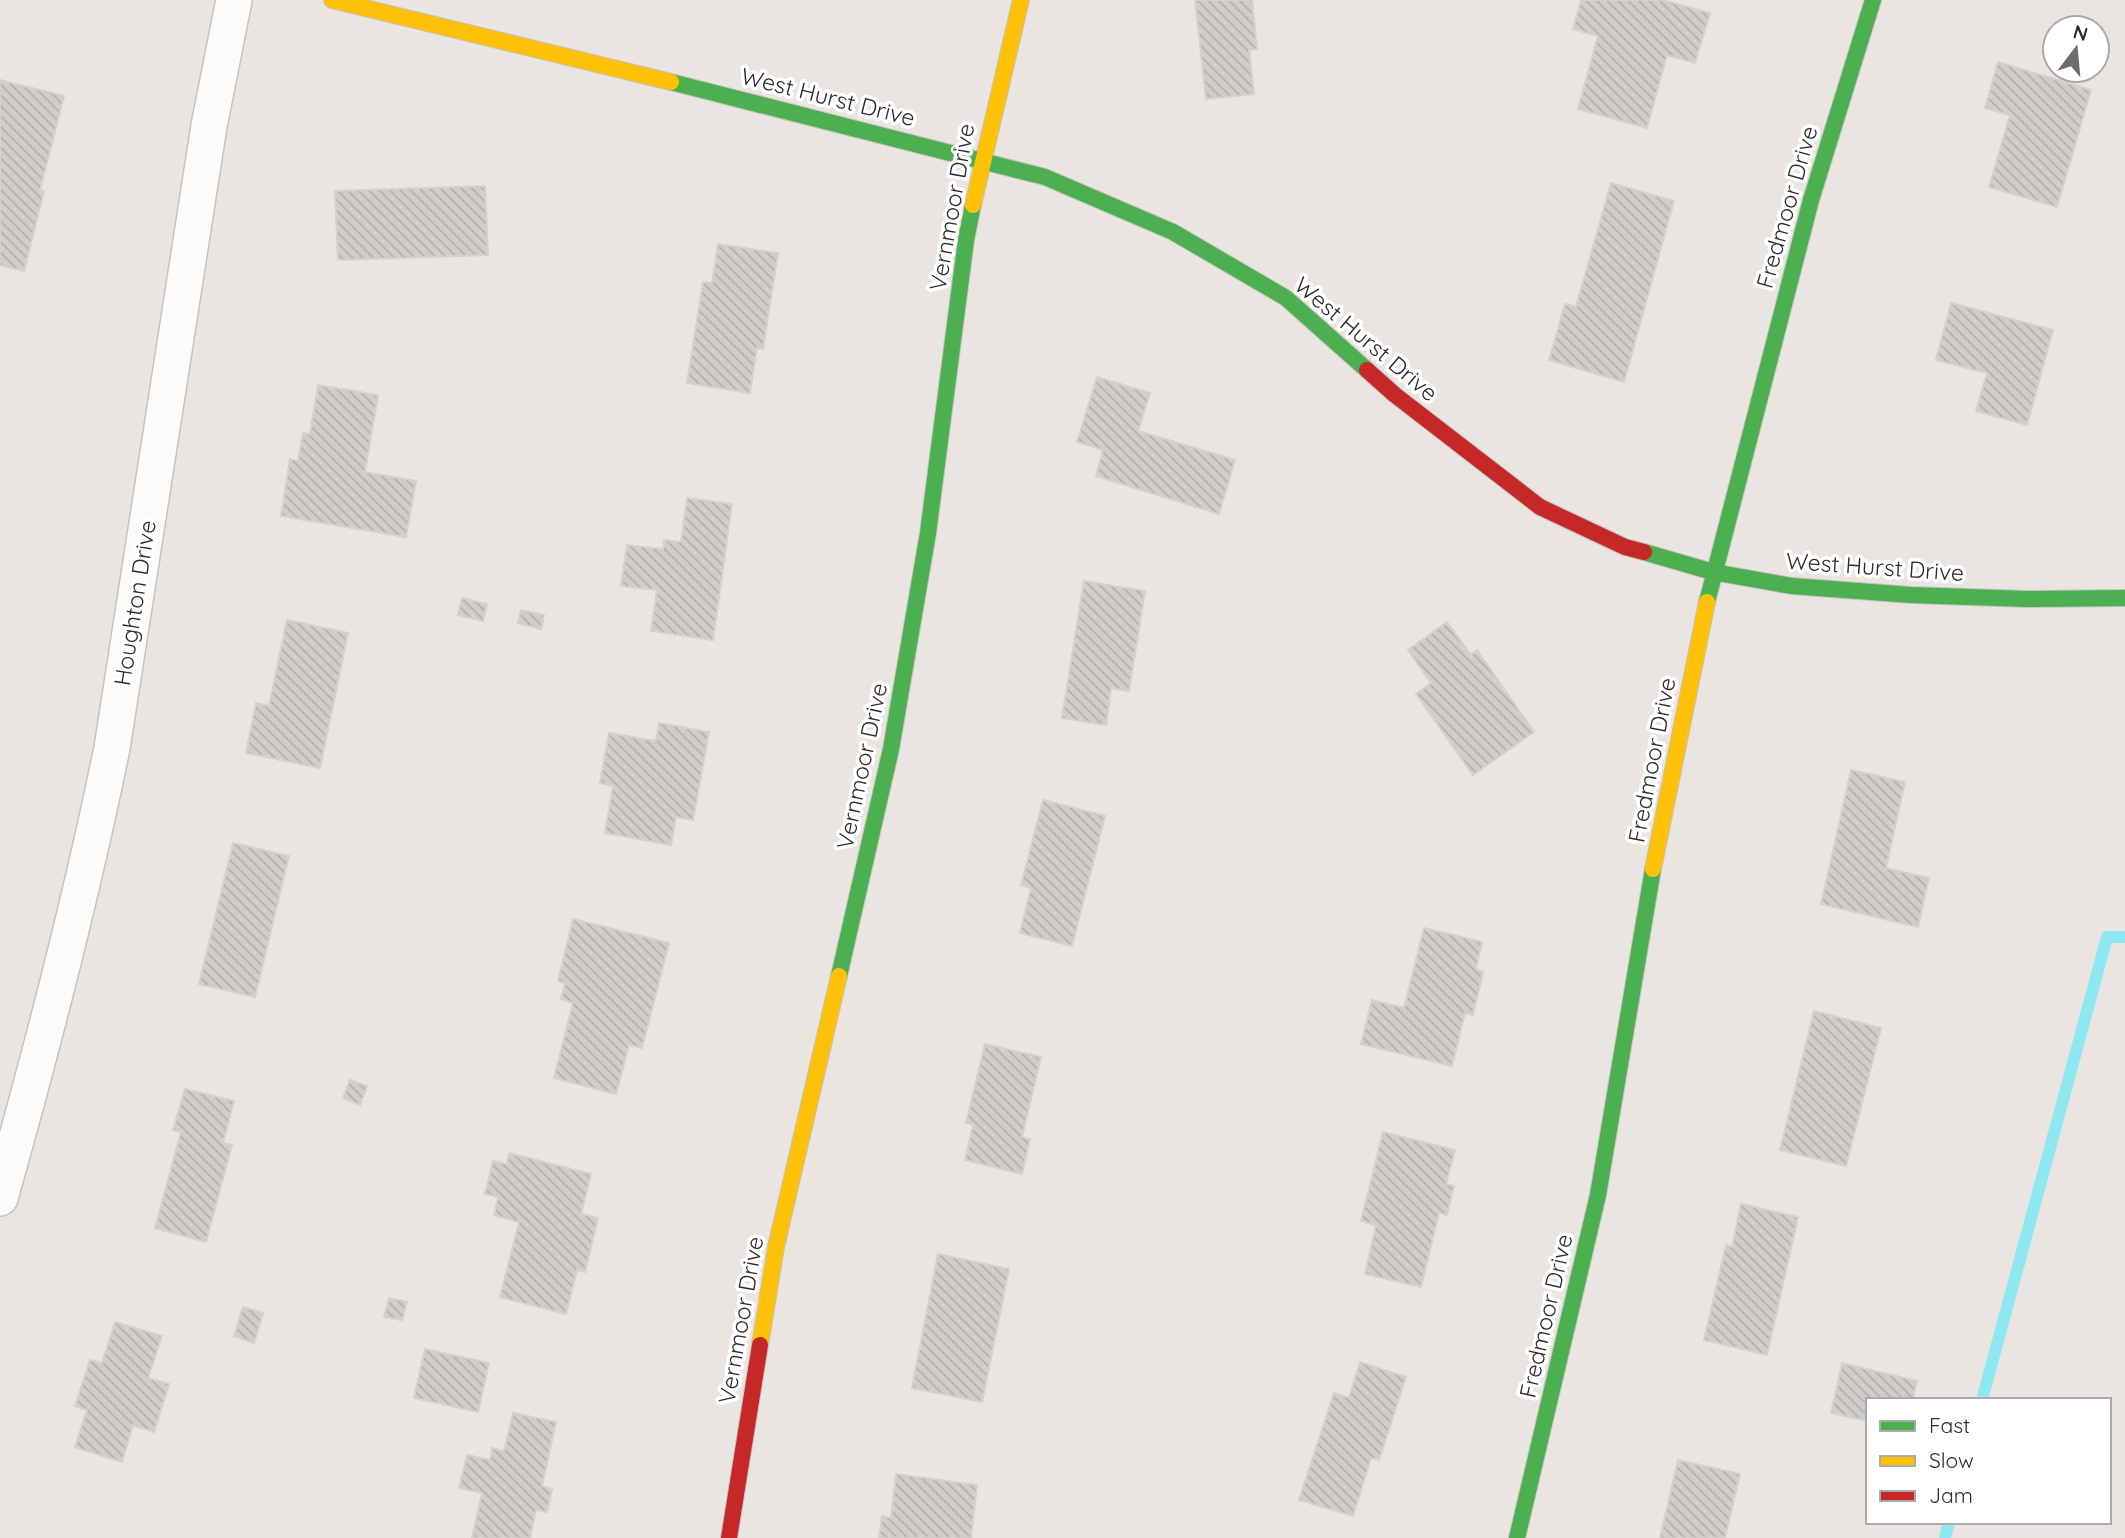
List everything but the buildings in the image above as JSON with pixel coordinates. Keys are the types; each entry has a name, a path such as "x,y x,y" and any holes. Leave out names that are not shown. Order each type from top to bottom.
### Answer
{"street":[{"name":"Houghton Drive","path":"0,1198 66,957 109,761 209,126 234,0"},
{"name":"West Hurst Drive","path":"332,0 743,99 1045,177 1173,232 1286,298 1395,395 1540,507 1625,547 1713,572 1791,586 1911,595 2028,599 2125,598"},
{"name":"Vernmoor Drive","path":"729,1538 776,1247 891,749 928,533 966,240 982,160 1021,0"},
{"name":"Fredmoor Drive","path":"1517,1538 1598,1195 1646,908 1713,572 1811,200 1873,0"}],"waterway":[{"path":"1983,1398 2107,937 2125,937"},
{"path":"1945,1538 1948,1524"}],"traffic: fast":[{"path":"1707,602 1811,200 1873,0"},
{"path":"671,82 1045,177 1173,232 1286,298 1367,370"},
{"path":"839,976 891,749 928,533 966,240 973,205"},
{"path":"1644,552 1713,572 1792,586 1911,595 2028,599 2125,598"},
{"path":"1517,1538 1598,1195 1653,869"}],"traffic: slow":[{"path":"332,0 671,82"},
{"path":"973,205 1021,0"},
{"path":"1653,869 1707,602"},
{"path":"760,1345 776,1247 839,976"}],"traffic: jam":[{"path":"1367,370 1395,395 1540,507 1625,547 1644,552"},
{"path":"729,1538 760,1345"}]}
